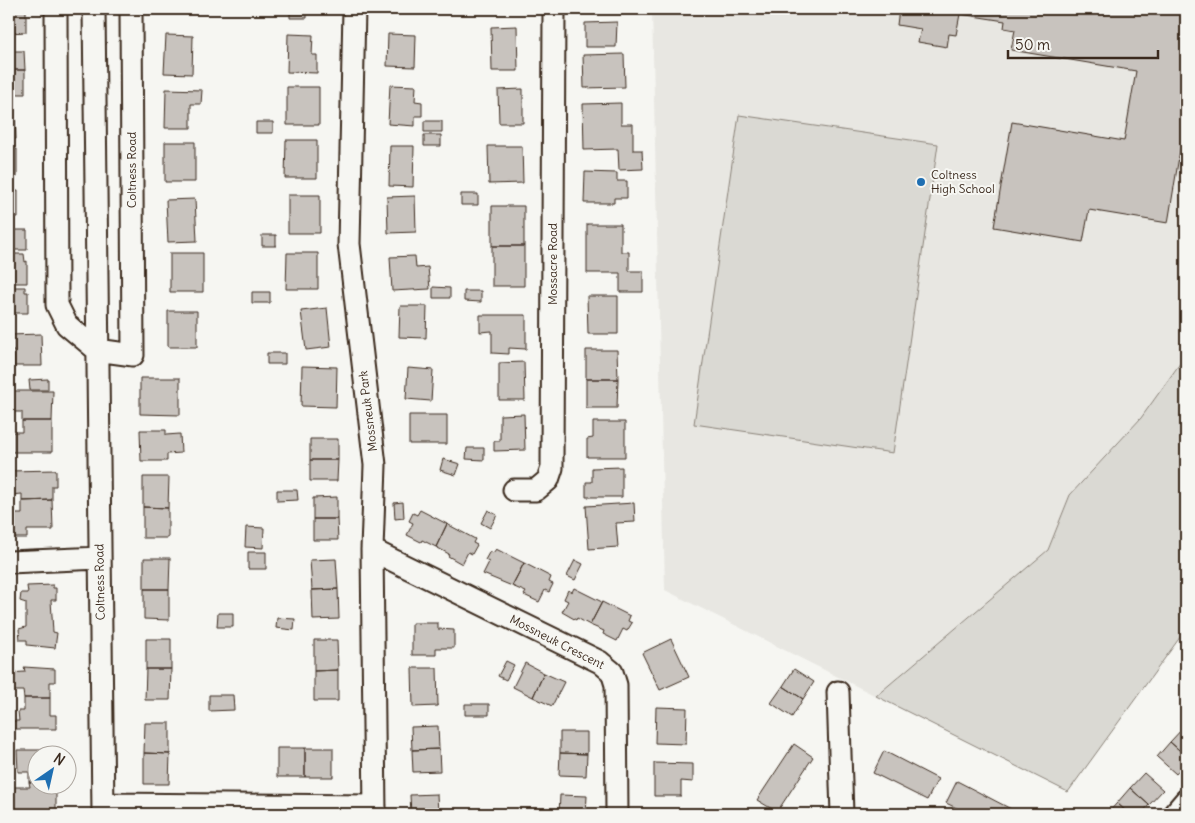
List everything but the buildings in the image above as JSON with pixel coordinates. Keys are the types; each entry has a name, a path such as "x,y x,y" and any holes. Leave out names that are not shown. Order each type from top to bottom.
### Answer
{"street":[{"path":"56,9 57,304 67,325 97,350"},
{"name":"Coltness Road","path":"94,9 103,809"},
{"name":"Coltness Road","path":"97,350 133,355 131,9"},
{"name":"Mossneuk Park","path":"354,9 349,244 375,464 372,550 375,810"},
{"name":"Mossacre Road","path":"514,490 536,490 548,480 552,468 554,9"},
{"name":"Mossneuk Crescent","path":"372,550 600,662 612,672 616,685 617,814"},
{"path":"9,562 100,558"},
{"path":"838,692 842,814"},
{"path":"1174,814 1186,800"},
{"path":"103,809 375,810"}],"shaded area":[{"name":"Coltness High School","path":"652,9 1186,9 1186,355 1141,418 1070,495 1048,550 876,696 665,590"},
{"path":"739,115 938,144 893,453 694,424"},
{"path":"1186,355 1186,629 1068,792 876,696 1048,550 1070,495 1141,418"}],"place":[{"name":"Coltness High School","path":"921,182"}]}
